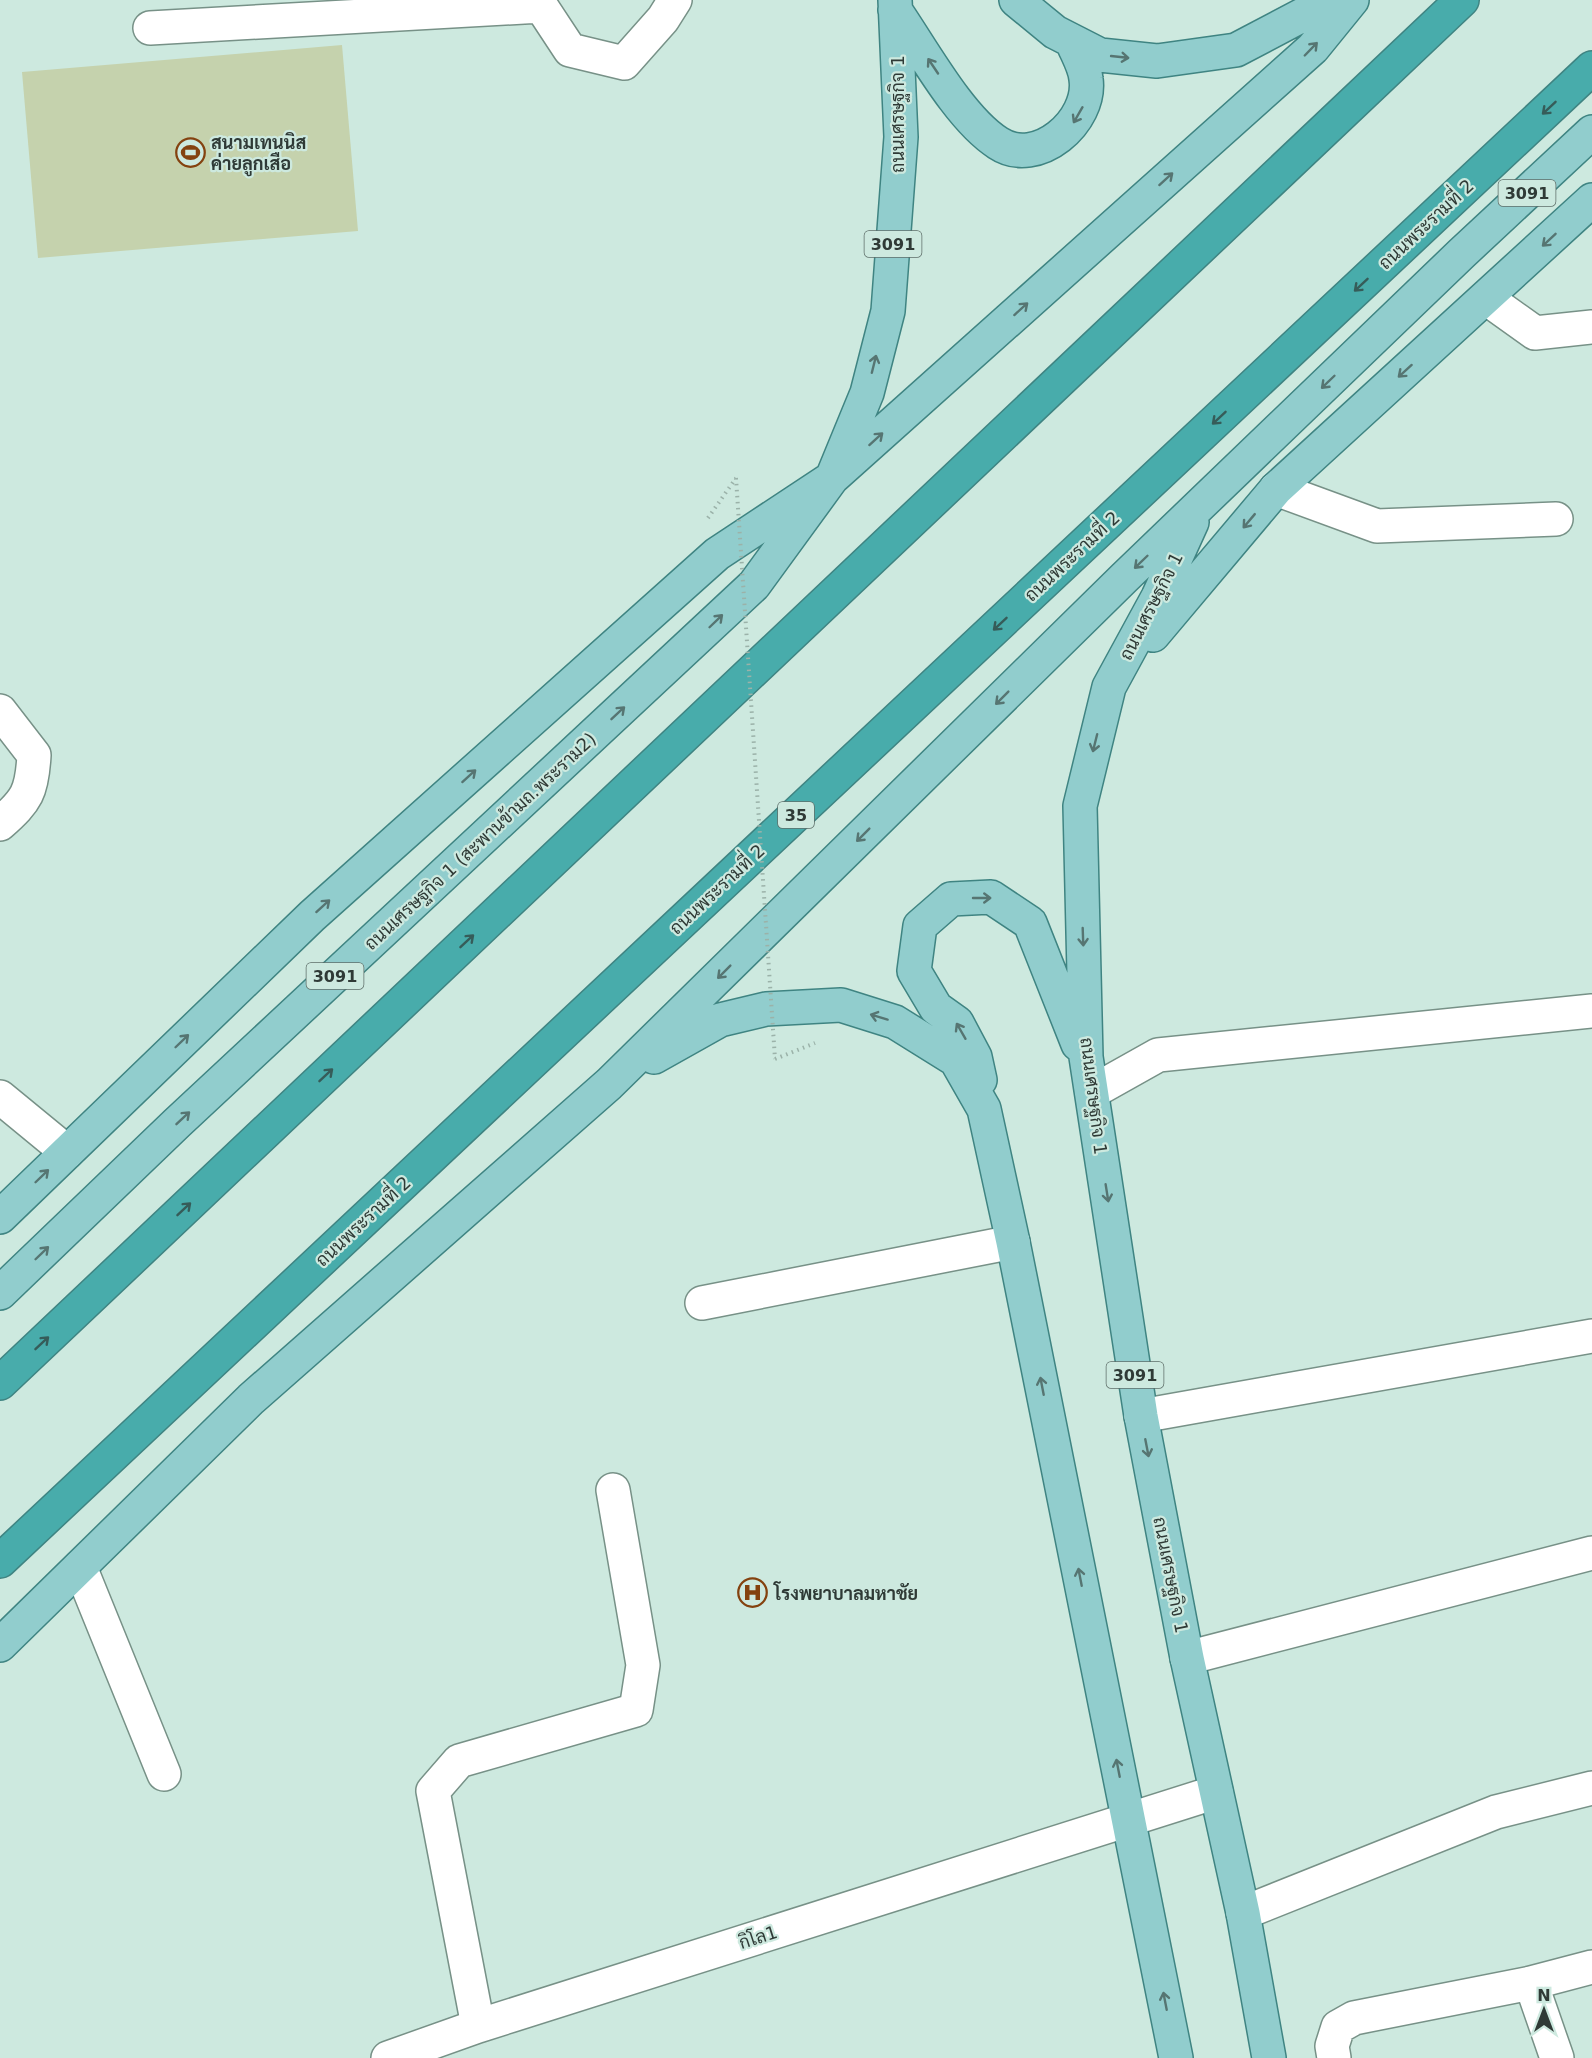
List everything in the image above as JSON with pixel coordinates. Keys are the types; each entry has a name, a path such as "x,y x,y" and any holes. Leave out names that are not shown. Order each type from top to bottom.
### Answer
{"highway":[{"path":"0,1383 1462,0"},
{"name":"ถนนพระรามที่ 2","path":"0,1561 1592,68"}],"main road":[{"path":"1016,0 1055,32 1100,55 1157,61 1236,50 1331,0"},
{"path":"0,1217 312,916 717,554 832,478 1313,48 1352,0"},
{"path":"895,5 976,124 1001,145 1016,150 1031,149 1053,140 1070,129 1082,111 1086,79 1072,40"},
{"name":"ถนนเศรษฐกิจ 1","path":"673,662 754,585 832,478 867,393 888,311 901,137 895,5"},
{"name":"ถนนเศรษฐกิจ 1","path":"1269,2058 1243,1913 1187,1658 1141,1416 1086,1057 1080,806 1110,687 1158,597 1198,507 1461,254 1592,132"},
{"path":"1110,687 1276,489 1592,200"},
{"path":"0,1645 251,1399 609,1084 1198,507"},
{"name":"ถนนเศรษฐกิจ 1 (สะพานข้ามถ.พระราม2)","path":"0,1293 177,1123 673,662"},
{"path":"1090,1083 1030,924 991,897 951,899 920,926 914,971 936,1008 957,1023 975,1057 1176,2058"},
{"path":"609,1084 720,1020 766,1009 840,1005 895,1022 956,1060 984,1109 989,1126"}],"street":[{"path":"150,28 541,6 570,50 624,63 663,19 675,0"},
{"path":"1486,298 1535,333 1592,327"},
{"path":"1276,489 1377,526 1556,519"},
{"path":"0,711 34,756 32,780 23,804 0,824"},
{"path":"1090,1083 1158,1054 1592,1011"},
{"path":"0,1097 67,1152"},
{"path":"702,1303 1013,1242"},
{"path":"1141,1416 1592,1336"},
{"path":"478,2026 433,1791 459,1761 636,1710 643,1665 614,1490"},
{"path":"1187,1658 1592,1552"},
{"path":"80,1567 164,1774"},
{"path":"1243,1913 1496,1812 1592,1788"},
{"name":"กิโล1","path":"388,2058 444,2049 478,2026 1216,1792"},
{"path":"1334,2058 1332,2046 1338,2027 1354,2018 1531,1983 1592,1968"},
{"path":"1531,1983 1557,2058"}],"path":[{"path":"736,478 775,1059"}],"green space":[{"name":"สนามเทนนิส ค่ายลูกเสือ","path":"342,45 358,231 38,258 22,72"}],"place":[{"name":"สนามเทนนิส ค่ายลูกเสือ","path":"190,152"},
{"name":"โรงพยาบาลมหาชัย","path":"753,1593"}]}
